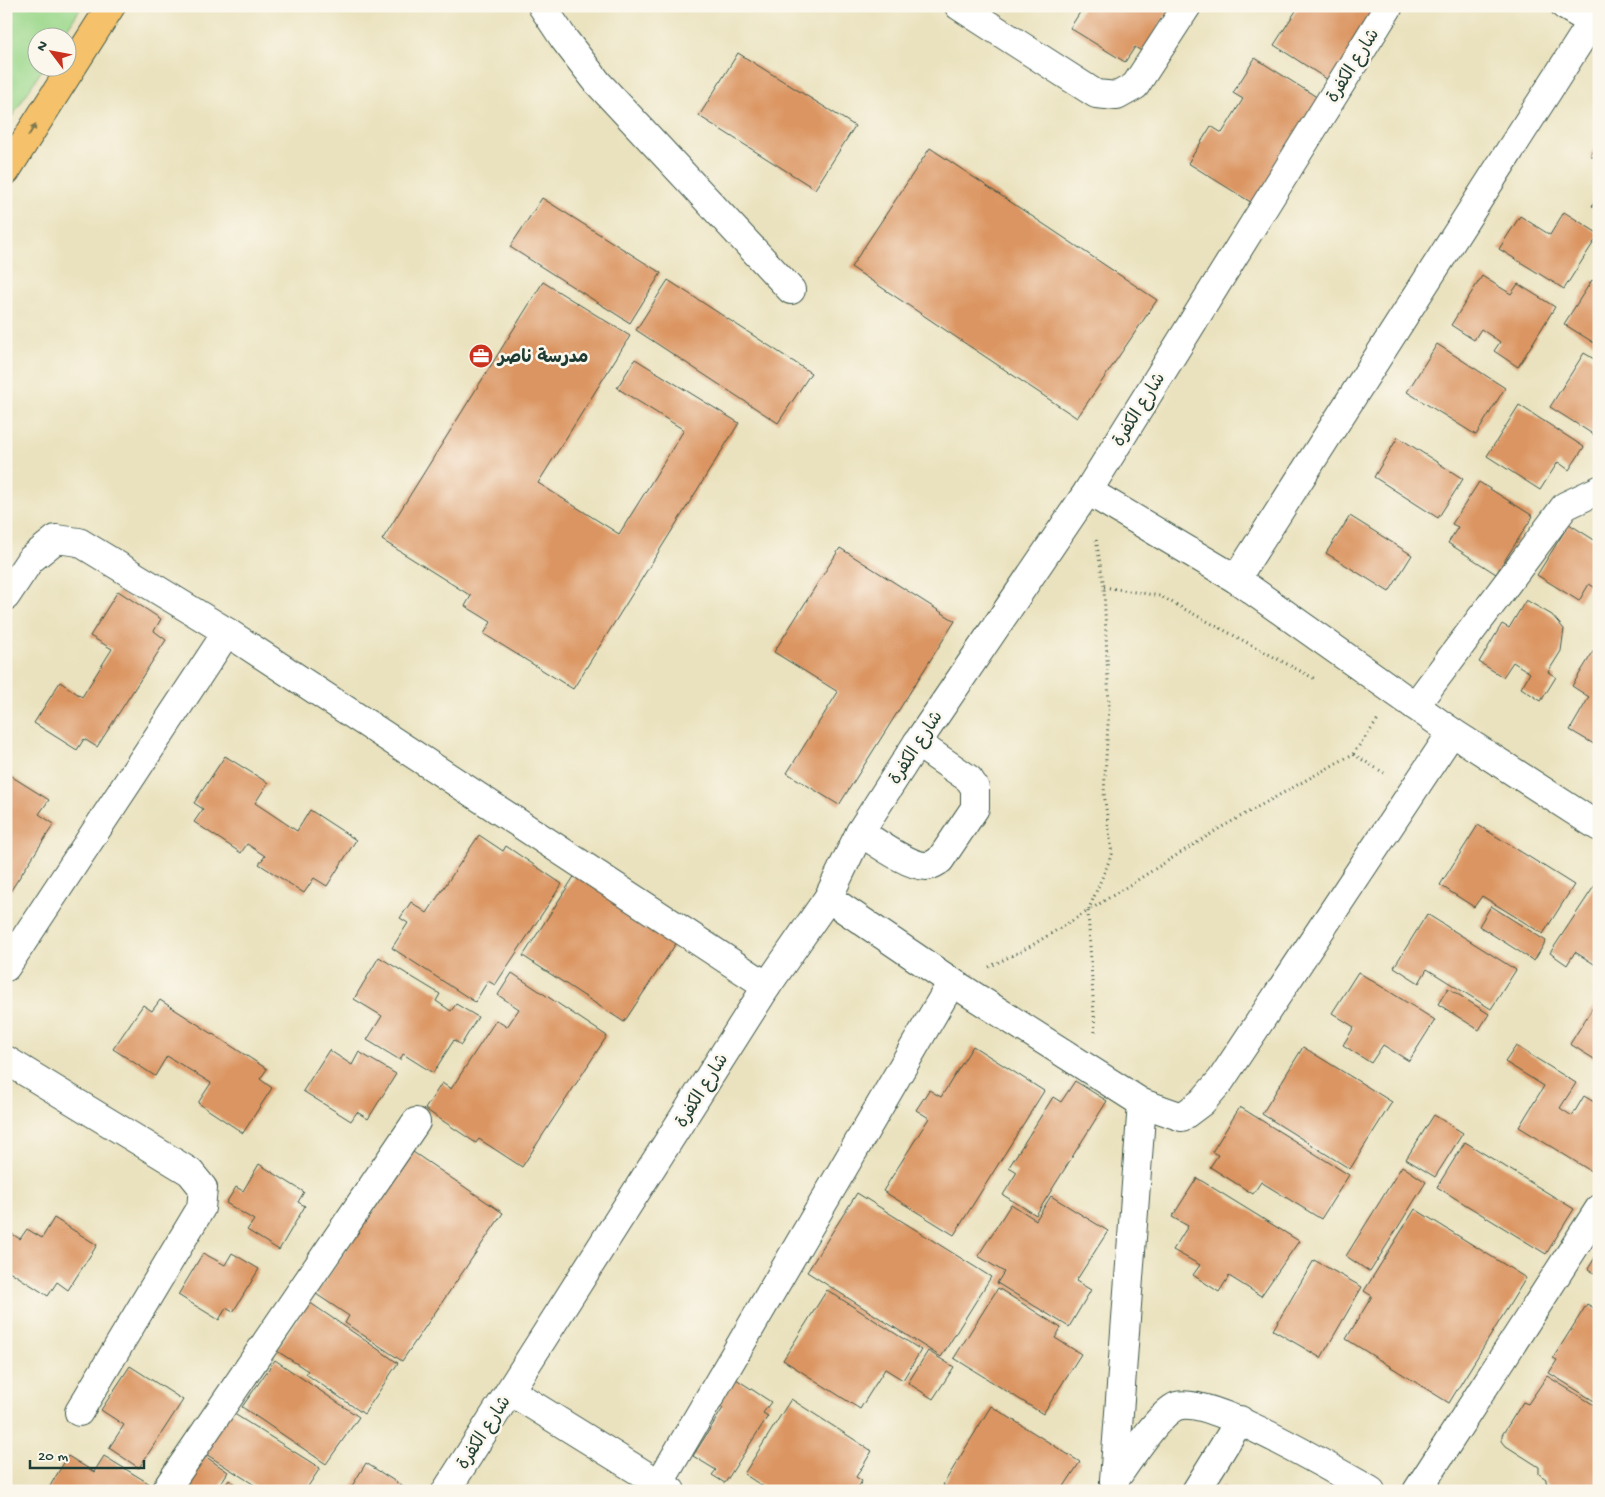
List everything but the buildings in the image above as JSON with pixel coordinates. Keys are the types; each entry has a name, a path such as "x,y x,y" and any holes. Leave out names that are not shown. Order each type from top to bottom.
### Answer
{"highway":[{"path":"6,171 111,6"}],"street":[{"path":"542,6 564,39 598,83 791,290"},
{"path":"959,6 1096,94 1116,96 1136,86 1187,6"},
{"name":"شارع الكفرة","path":"446,1491 767,986 828,898 860,832 917,743 1088,491 1389,6"},
{"path":"1236,579 1596,19 1565,6"},
{"path":"1415,706 1565,506 1599,490"},
{"path":"1088,491 1236,579 1452,732 1599,827"},
{"path":"6,596 30,560 56,539 79,542 227,632 767,986"},
{"path":"6,967 227,632"},
{"path":"828,898 952,982 1142,1103 1182,1117 1202,1102 1221,1080 1452,732"},
{"path":"860,832 912,862 925,866 933,865 945,854 975,808 975,788 970,779 917,743"},
{"path":"510,1391 662,1488 952,982"},
{"path":"6,1060 190,1172 203,1188 201,1208 79,1412"},
{"path":"1111,1486 1142,1103"},
{"path":"164,1491 416,1122"},
{"path":"1417,1491 1599,1209"},
{"path":"1111,1486 1161,1418 1177,1406 1196,1407 1240,1420 1371,1491"},
{"path":"1196,1491 1240,1420"}],"path":[{"path":"1088,491 1104,587 1109,706 1104,793 1112,854 1088,911 1095,1033"},
{"path":"1104,587 1160,596 1322,683"},
{"path":"983,970 1029,947 1220,828 1353,754 1381,715"},
{"path":"1353,754 1389,776"}],"green space":[{"path":"15,6 82,6 68,28 28,28 28,78 37,78 6,126 6,20"}],"place":[{"name":"مدرسة ناصر","path":"481,356"}]}
